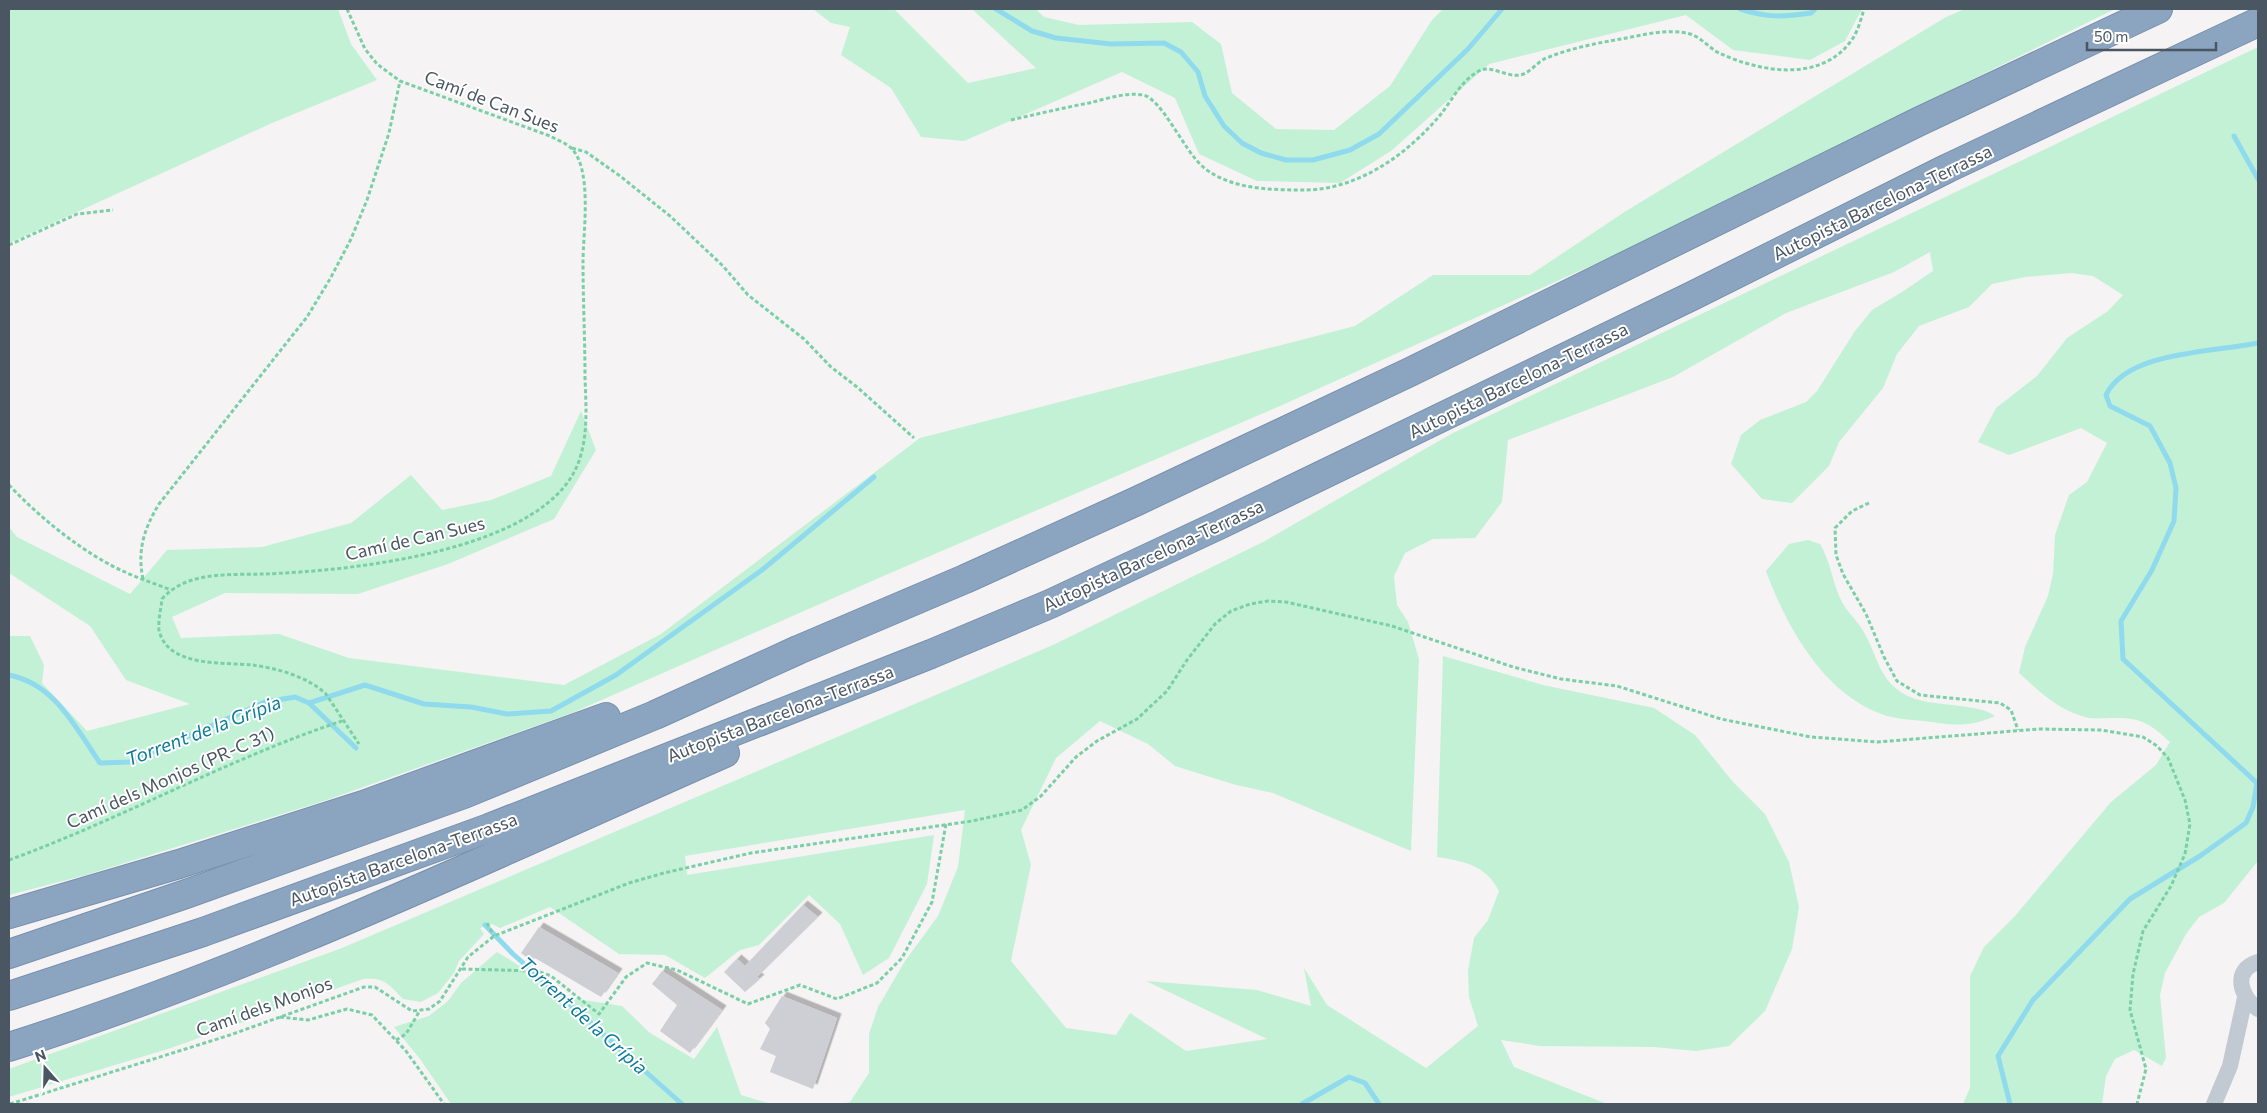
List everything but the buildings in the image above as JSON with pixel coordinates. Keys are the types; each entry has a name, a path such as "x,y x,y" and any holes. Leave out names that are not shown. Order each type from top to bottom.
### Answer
{"highway":[{"path":"9,954 177,897 464,794 655,715 798,650 965,579 1146,497 1665,248 1927,118 2158,9"},
{"name":"Autopista Barcelona-Terrassa","path":"9,996 203,932 489,828 931,654 1050,604 1221,524 1692,296 1948,168 2258,22"},
{"path":"9,914 188,861 362,805 798,650"},
{"path":"9,1047 78,1026 373,911 754,740 931,654"}],"street":[{"path":"2258,962 2250,966 2241,978 2245,998 2258,1010"},
{"path":"2214,1104 2230,1066 2245,998"}],"path":[{"name":"Camí de Can Sues","path":"171,590 181,584 211,577 350,568 455,546 491,535 518,524 554,497 574,471 580,457 586,424 583,284 584,194 583,176 578,158 571,147 550,136 400,81 377,64 366,49 347,9"},
{"path":"1011,120 1125,94 1145,95 1155,101 1187,151 1204,168 1261,189 1331,188 1375,170 1395,156 1439,116 1461,87 1481,70 1488,69 1520,75 1547,57 1597,43 1650,33 1671,32 1692,34 1716,52 1756,66 1798,71 1838,54 1852,40 1864,9"},
{"path":"143,579 140,550 150,520 159,504 307,317 340,261 359,219 380,161 389,133 400,81"},
{"path":"571,147 586,152 670,216 723,266 748,295 804,339 831,367 857,387 914,438"},
{"path":"9,245 77,214 113,210"},
{"path":"10,485 70,538 110,564 171,590 162,599 159,629 171,649 183,657 196,661 266,667 306,681 326,694 358,744"},
{"path":"1869,503 1852,511 1835,528 1836,555 1848,586 1866,614 1890,670 1897,681 1920,695 2000,703 2011,710 2018,730"},
{"path":"396,1040 406,1034 419,1012 429,1009 440,1001 468,957 494,936 611,890 664,873 751,853 1011,813 1031,804 1062,775 1076,757 1097,741 1137,719 1167,691 1215,624 1231,611 1250,604 1268,601 1286,602 1392,626 1513,667 1560,679 1617,686 1721,719 1794,734 1846,741 1877,742 2018,730 2101,730 2143,738 2157,746 2168,758 2185,800 2190,824 2185,854 2171,886 2143,932 2133,974 2130,1010 2146,1069 2137,1104"},
{"name":"Camí dels Monjos (PR-C 31)","path":"9,860 84,832 251,755 342,721"},
{"path":"462,969 537,971 550,976 599,1014 626,977 647,963 677,970 748,1004 800,985 837,999 877,983 902,958 932,902 946,824"},
{"path":"487,923 494,936"},
{"name":"Camí dels Monjos","path":"10,1104 230,1035 364,987 375,987 405,1008 419,1012"},
{"path":"280,1016 308,1020 347,1009 359,1010 380,1022 396,1040 444,1104"}],"green space":[{"path":"9,9 338,9 351,44 377,80 272,123 9,243"},
{"path":"813,9 894,9 968,83 1036,68 972,9 1036,9 1044,17 1079,25 1192,22 1221,44 1232,93 1276,129 1334,130 1390,86 1432,20 1443,9 1862,9 1845,41 1810,60 1733,50 1686,15 1489,64 1391,151 1340,183 1257,181 1199,154 1175,98 1122,72 964,141 921,137 891,88 841,55 850,27 831,23"},
{"path":"1965,9 2115,9 1626,250 1280,406 888,574 572,713 324,801 86,875 9,895 9,636 30,636 44,665 42,683 87,731 190,704 126,680 90,626 9,573 9,527 17,537 130,594 167,550 262,547 351,523 411,475 442,510 491,500 551,476 581,411 596,450 554,519 448,564 358,594 225,593 172,617 181,638 279,634 349,658 564,685 661,634 920,438 1355,326 1433,275 1530,275 1626,211 1946,17"},
{"path":"2258,47 2258,861 2224,903 2199,917 2186,934 2165,973 2160,995 2166,1058 2162,1066 2134,1050 2115,1059 2106,1076 2102,1104 1963,1104 1970,1088 1970,976 1984,947 2015,916 2111,802 2156,765 2170,742 2144,722 2122,718 2089,718 2069,711 2051,700 2019,673 2025,647 2048,596 2053,574 2055,535 2069,495 2087,482 2107,443 2081,428 2009,455 1978,442 1996,408 2037,376 2067,338 2108,311 2123,295 2093,276 2071,273 2025,277 1992,284 1969,307 1919,326 1897,354 1883,388 1839,442 1829,466 1792,503 1762,499 1731,464 1741,435 1760,420 1806,402 1817,391 1855,331 1872,310 1933,271 1930,252 1894,272 1786,313 1673,377 1508,440 1502,502 1475,538 1433,539 1405,553 1394,576 1397,605 1408,622 1419,659 1411,851 1273,793 1236,785 1175,766 1148,744 1100,721 1056,758 1021,830 1031,865 1011,961 1066,1028 1116,1035 1130,1013 1186,1051 1267,1039 1146,981 1257,990 1311,1006 1304,968 1327,1005 1426,1068 1478,1026 1469,997 1468,971 1474,938 1488,920 1499,891 1494,882 1481,870 1456,860 1437,857 1443,656 1543,685 1654,708 1695,735 1733,782 1765,814 1789,862 1799,907 1792,949 1765,1011 1729,1046 1696,1051 1654,1047 1540,1046 1501,1040 1514,1067 1607,1104 840,1104 850,1102 869,1073 869,1034 878,1007 905,961 938,916 958,867 965,810 685,856 687,875 934,835 927,884 889,958 863,975 840,924 809,895 759,945 740,950 705,978 665,955 619,954 550,907 500,928 492,924 480,928 484,934 459,961 454,973 438,993 421,1002 403,999 381,980 363,979 171,1048 9,1097 9,1069 342,948 1053,645 1265,541 1451,434"},
{"path":"1808,540 1820,544 1842,602 1862,629 1881,669 1893,686 1901,692 1922,701 1978,709 1995,716 1968,724 1944,724 1887,716 1865,707 1827,677 1797,637 1785,615 1766,571 1789,544"},
{"path":"497,952 571,998 622,1006 650,1033 694,1059 717,1027 741,1095 771,1104 451,1104 420,1059 394,1027 429,1016 448,1001 461,983"}],"waterway":[{"path":"996,9 1032,31 1056,38 1111,44 1164,43 1181,52 1198,72 1205,96 1224,126 1242,143 1261,153 1286,160 1313,160 1350,150 1379,134 1468,49 1502,9"},
{"path":"1740,9 1775,16 1811,13 1815,9"},
{"path":"2234,136 2258,179"},
{"path":"2010,1104 1998,1056 2033,1000 2130,899 2200,856 2246,823 2253,807 2257,783 2123,659 2121,621 2152,570 2174,521 2176,488 2170,463 2150,426 2110,406 2106,395 2117,381 2133,370 2152,362 2174,356 2258,343"},
{"path":"309,703 365,685 424,704 471,707 507,714 551,711 616,675 762,570 874,477"},
{"name":"Torrent de la Grípia","path":"9,675 39,687 51,697 72,722 100,763 129,762 265,702 295,697 309,703 356,748"},
{"name":"Torrent de la Grípia","path":"485,925 513,954 682,1104"},
{"name":"Torrent de la Grípia","path":"1302,1104 1349,1077 1365,1083 1379,1104"}]}
